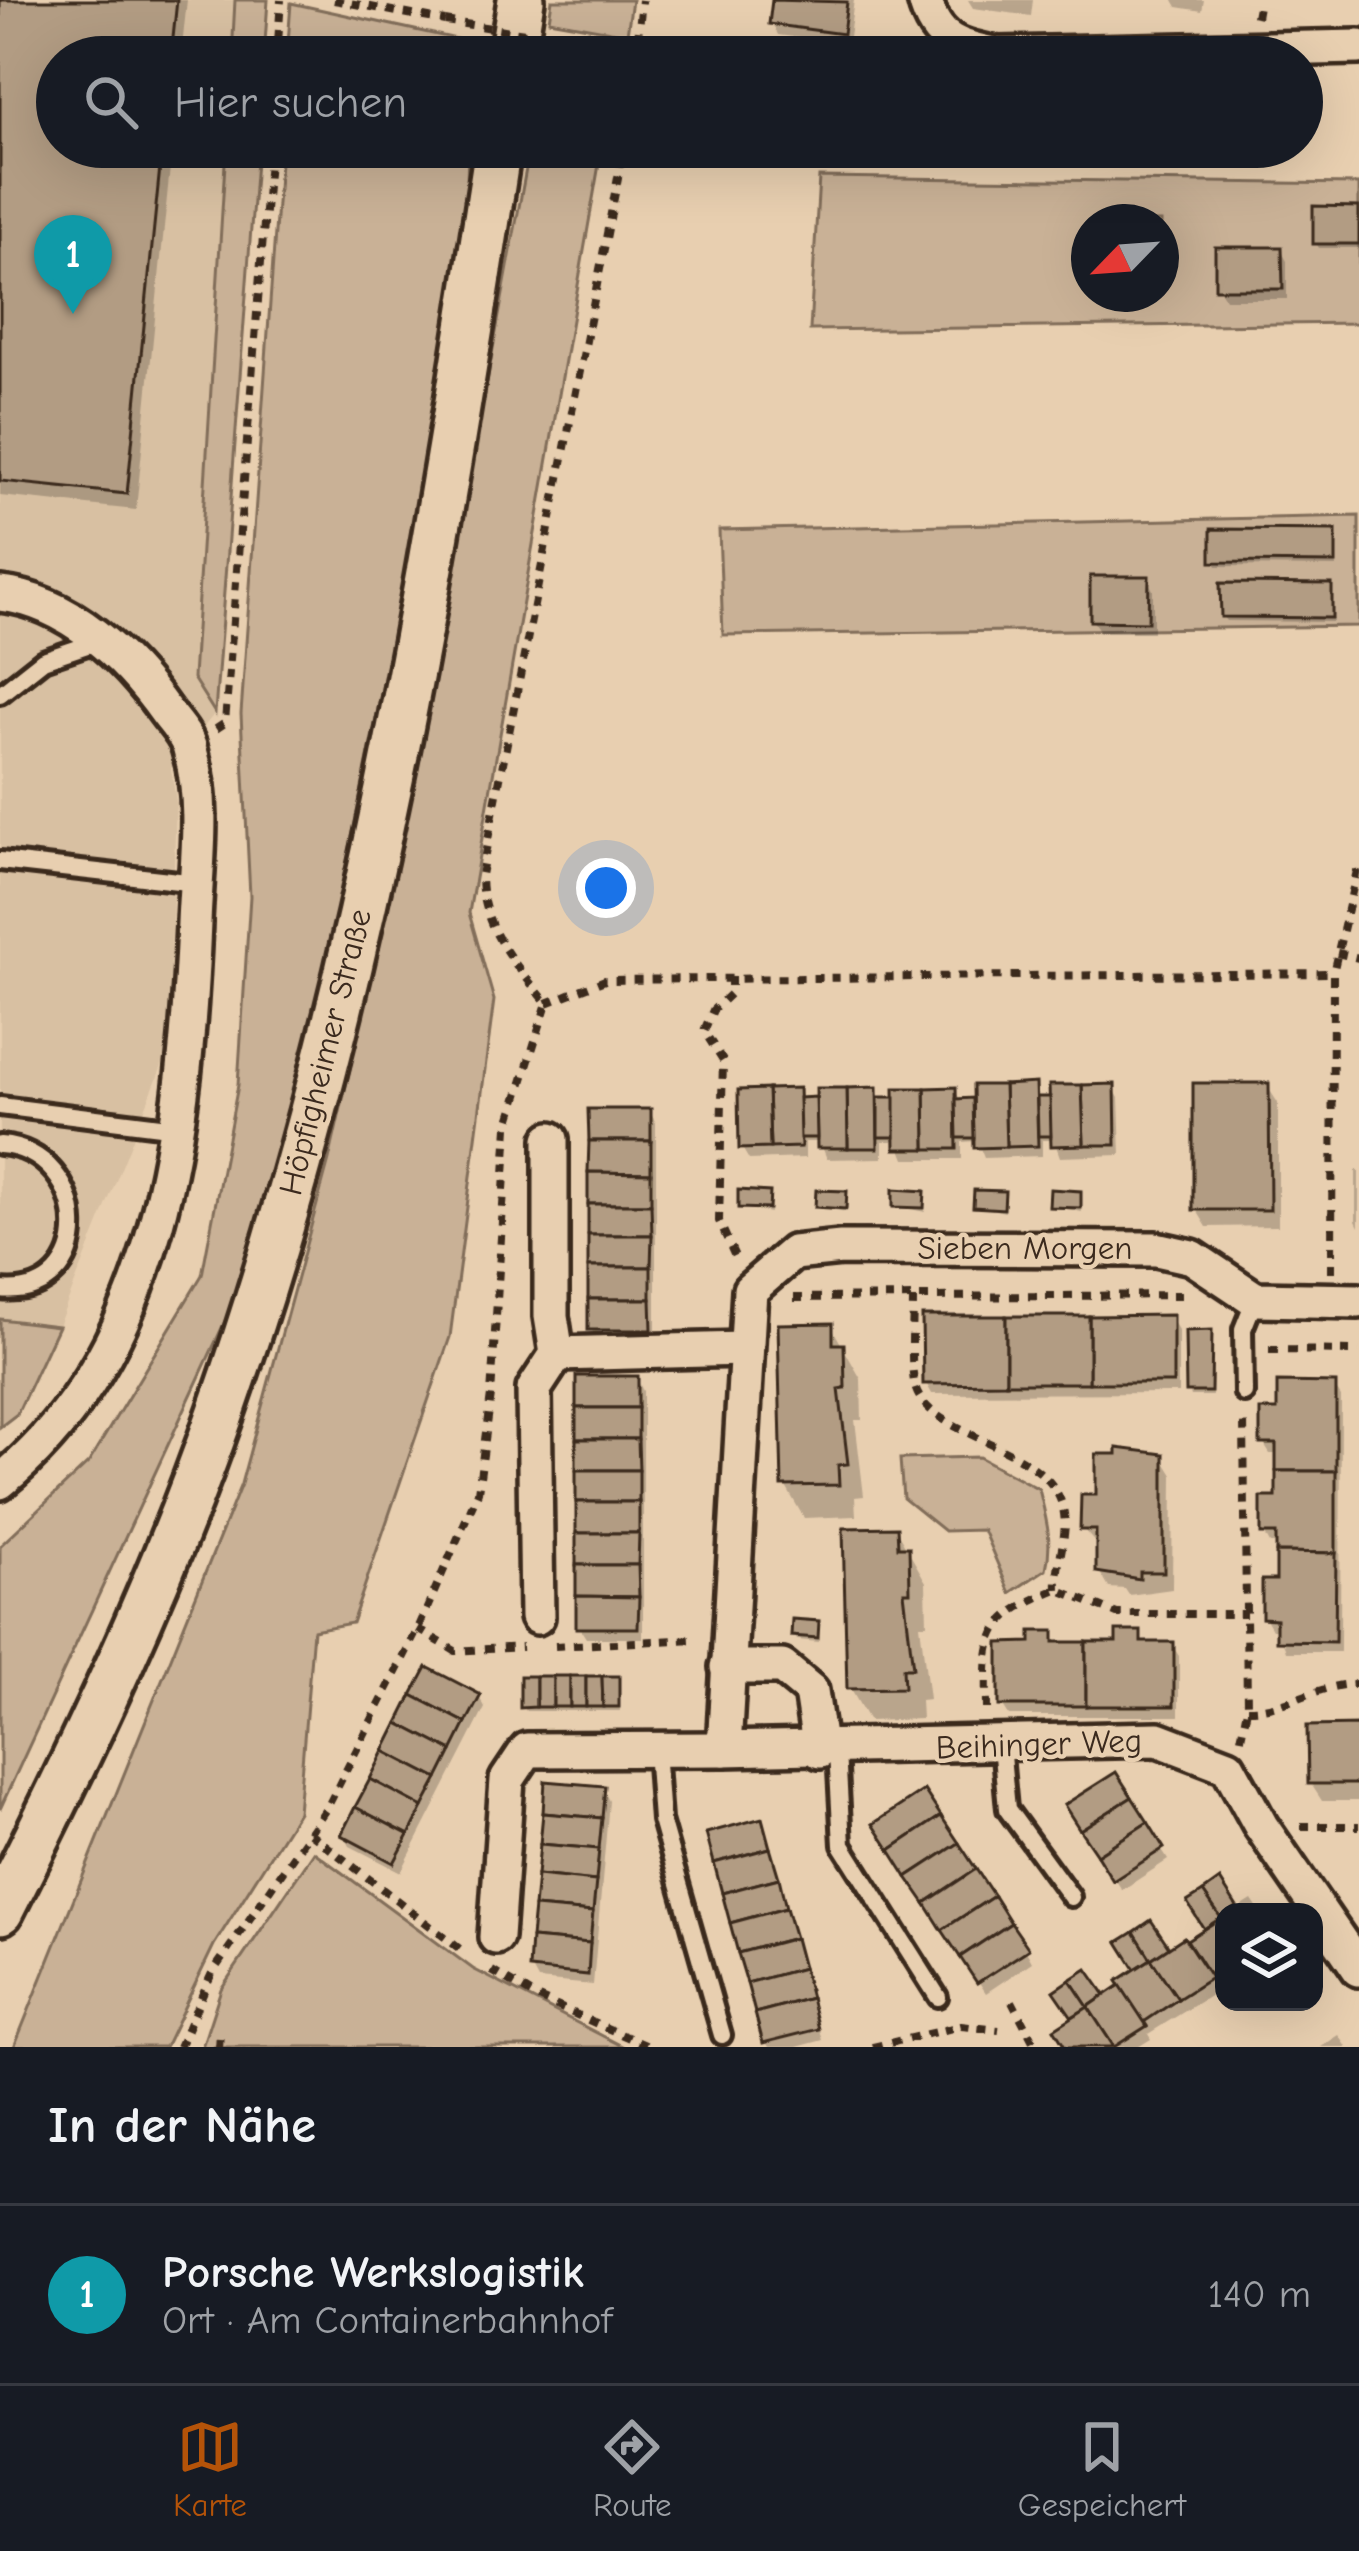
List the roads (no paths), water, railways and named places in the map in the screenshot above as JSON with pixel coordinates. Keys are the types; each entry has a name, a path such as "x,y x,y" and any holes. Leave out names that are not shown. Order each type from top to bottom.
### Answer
{"main road":[{"path":"515,36 520,0"},
{"name":"Höpfigheimer Straße","path":"3,1899 180,1524 278,1238 352,964 468,346 495,168"}],"street":[{"path":"925,0 930,20 944,36"},
{"path":"1323,47 1359,46"},
{"path":"0,595 23,597 102,640 131,663 190,746 198,808 176,1128 149,1250 123,1316 54,1431 0,1482"},
{"path":"537,1618 534,1388 557,1354 551,1316 550,1139"},
{"name":"Sieben Morgen","path":"743,1348 748,1300 793,1253 842,1248 1156,1249 1192,1258 1251,1311"},
{"path":"1251,1311 1345,1301"},
{"path":"557,1354 743,1348 724,1749"},
{"path":"496,1937 507,1780 526,1750 828,1751 811,1691 782,1667 727,1653"},
{"name":"Beihinger Weg","path":"828,1751 1158,1739 1228,1766 1261,1826 1359,1970"}],"lane":[{"path":"0,694 43,660 102,640"},
{"path":"0,861 196,883"},
{"path":"0,1106 176,1128"},
{"path":"0,1145 15,1147 48,1164 70,1197 74,1236 58,1273 22,1292 0,1290"},
{"path":"1244,1393 1243,1350 1251,1311"},
{"path":"994,1746 1007,1809 1071,1897"},
{"path":"656,1749 661,1820 722,2035"},
{"path":"828,1751 842,1845 938,1996"}],"place":[{"name":"Porsche Werkslogistik","path":"73,314"}]}
